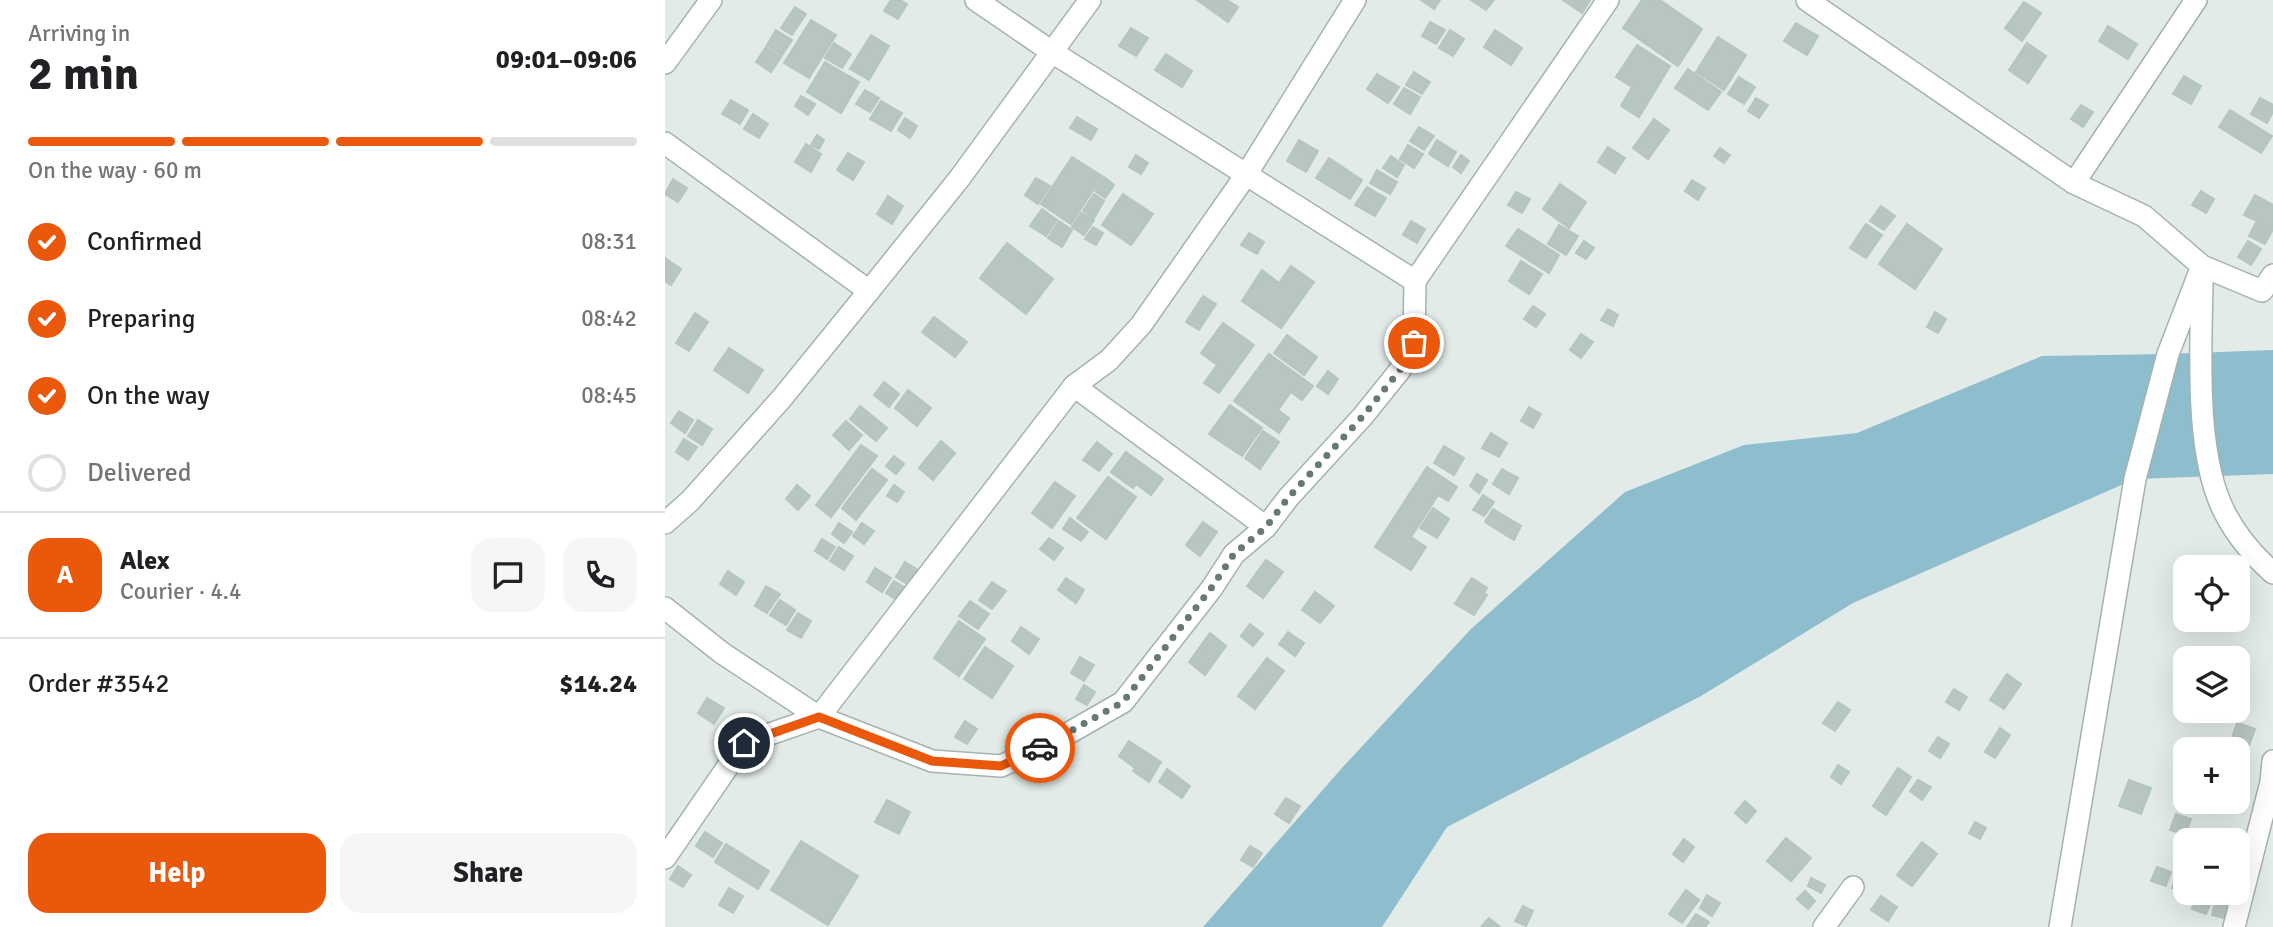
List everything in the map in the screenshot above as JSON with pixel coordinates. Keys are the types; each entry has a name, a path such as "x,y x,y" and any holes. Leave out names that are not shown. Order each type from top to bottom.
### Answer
{"street":[{"path":"665,63 711,0"},
{"path":"976,0 1052,52 1415,281"},
{"path":"665,523 690,500 782,398 869,291 959,179 1090,0"},
{"path":"665,858 744,743 819,717 1074,386 1108,360 1141,325 1246,175 1355,0"},
{"path":"665,608 722,653 819,717 932,761 1001,766 1055,741 1123,702 1212,587 1234,554 1266,527 1400,370 1414,343 1415,281 1608,0"},
{"path":"1807,0 2074,183 2144,216 2202,266 2262,291 2273,275"},
{"path":"2074,183 2196,0"},
{"path":"665,144 869,291"},
{"path":"2202,266 2202,408 2211,478 2225,514 2249,551 2273,573"},
{"path":"2060,927 2135,478 2168,354 2202,266"},
{"path":"1074,386 1266,527"},
{"path":"2235,927 2271,782 2273,761"},
{"path":"1824,927 1853,887"}],"water":[{"path":"2273,350 2273,474 2135,479 1853,603 1701,696 1447,827 1382,927 1203,927 1342,768 1471,629 1625,492 1744,445 1857,433 2042,356"}],"building":[{"path":"891,0 900,0 907,4 898,19 884,11"},
{"path":"1197,0 1227,0 1238,7 1228,22"},
{"path":"1421,0 1440,0 1434,9"},
{"path":"1471,0 1494,0 1486,10"},
{"path":"1563,0 1590,0 1582,13"},
{"path":"1642,0 1660,0 1702,29 1678,66 1623,28"},
{"path":"2024,2 2041,13 2022,41 2005,28"},
{"path":"795,7 806,14 792,35 781,28"},
{"path":"811,20 836,35 809,78 784,63"},
{"path":"1430,22 1445,30 1436,44 1422,36"},
{"path":"1796,23 1818,36 1807,55 1784,41"},
{"path":"2108,26 2137,44 2128,59 2099,41"},
{"path":"1131,28 1148,38 1136,56 1119,46"},
{"path":"776,30 792,40 782,55 767,45"},
{"path":"1450,30 1464,39 1453,56 1439,48"},
{"path":"1495,30 1522,48 1511,65 1484,47"},
{"path":"871,35 889,46 869,80 850,69"},
{"path":"1718,37 1746,55 1724,90 1696,72"},
{"path":"834,43 851,54 842,68 825,58"},
{"path":"2027,43 2046,56 2028,83 2009,70"},
{"path":"1637,45 1670,66 1639,117 1621,106 1632,87 1616,77"},
{"path":"766,47 781,57 771,72 756,62"},
{"path":"1166,54 1192,71 1182,87 1155,70"},
{"path":"825,62 859,82 841,113 807,92"},
{"path":"1688,69 1721,92 1708,110 1675,88"},
{"path":"1414,72 1430,82 1422,94 1406,85"},
{"path":"1377,74 1399,87 1388,103 1367,89"},
{"path":"2184,76 2201,86 2191,104 2173,94"},
{"path":"1739,77 1755,87 1744,104 1728,94"},
{"path":"1404,88 1420,97 1410,114 1394,104"},
{"path":"865,90 879,98 870,112 856,104"},
{"path":"801,96 815,104 808,115 795,106"},
{"path":"1756,98 1768,105 1759,118 1748,111"},
{"path":"2260,98 2273,105 2273,112 2267,123 2251,114"},
{"path":"731,100 748,110 740,124 722,114"},
{"path":"881,101 902,113 891,131 870,119"},
{"path":"2081,105 2093,112 2083,127 2071,119"},
{"path":"2230,110 2272,136 2261,153 2219,127"},
{"path":"753,114 768,124 759,138 744,129"},
{"path":"1077,117 1097,129 1091,140 1070,128"},
{"path":"905,118 917,126 910,138 898,130"},
{"path":"1654,119 1669,130 1648,159 1633,148"},
{"path":"1419,127 1434,136 1424,150 1410,141"},
{"path":"817,135 824,140 819,149 811,145"},
{"path":"1299,140 1318,151 1306,172 1287,161"},
{"path":"1437,140 1456,152 1448,166 1429,154"},
{"path":"806,144 821,154 811,172 795,162"},
{"path":"1408,145 1423,154 1414,168 1400,159"},
{"path":"1608,147 1625,158 1615,173 1598,162"},
{"path":"1720,148 1730,155 1724,163 1714,156"},
{"path":"848,153 864,162 853,180 837,170"},
{"path":"1136,155 1148,163 1141,174 1129,167"},
{"path":"1461,155 1469,161 1461,173 1453,167"},
{"path":"1391,156 1404,165 1397,177 1383,168"},
{"path":"1072,157 1102,176 1071,224 1041,204"},
{"path":"1329,158 1362,180 1350,199 1316,178"},
{"path":"1377,170 1397,182 1390,194 1370,183"},
{"path":"1104,177 1114,185 1105,198 1095,191"},
{"path":"1036,178 1050,186 1038,204 1025,195"},
{"path":"673,179 687,188 678,202 665,194"},
{"path":"1692,180 1705,188 1698,200 1685,191"},
{"path":"1560,184 1586,202 1569,228 1543,209"},
{"path":"1367,187 1386,198 1375,216 1355,205"},
{"path":"2201,191 2214,199 2206,213 2192,205"},
{"path":"1516,192 1530,199 1522,213 1508,205"},
{"path":"1094,194 1104,201 1094,218 1083,211"},
{"path":"1123,194 1153,214 1131,245 1102,225"},
{"path":"2255,195 2273,205 2273,229 2265,244 2249,236 2257,221 2244,215"},
{"path":"888,196 903,206 892,224 877,214"},
{"path":"1881,206 1895,216 1884,230 1870,221"},
{"path":"1042,209 1057,220 1046,236 1030,226"},
{"path":"1081,213 1094,220 1084,235 1072,227"},
{"path":"1059,221 1072,230 1062,247 1048,238"},
{"path":"1411,221 1425,229 1417,243 1403,235"},
{"path":"1866,224 1882,235 1866,258 1850,248"},
{"path":"1907,224 1942,249 1915,289 1879,264"},
{"path":"1559,225 1578,236 1566,255 1548,244"},
{"path":"1093,227 1103,233 1096,245 1085,239"},
{"path":"1518,229 1559,255 1549,273 1506,246"},
{"path":"1249,233 1264,242 1257,254 1241,245"},
{"path":"1584,241 1594,248 1586,259 1576,253"},
{"path":"2248,241 2261,249 2251,265 2238,257"},
{"path":"1007,243 1053,279 1026,314 980,278"},
{"path":"665,258 681,269 671,285 665,281"},
{"path":"1521,261 1542,274 1529,294 1509,281"},
{"path":"1291,266 1314,282 1281,328 1242,301 1262,270 1279,283"},
{"path":"1203,296 1216,304 1199,330 1186,322"},
{"path":"1533,306 1545,314 1536,327 1524,319"},
{"path":"1608,309 1618,315 1613,326 1601,320"},
{"path":"1935,312 1946,319 1938,333 1927,327"},
{"path":"695,313 708,322 689,351 676,343"},
{"path":"934,317 967,342 955,357 922,332"},
{"path":"1223,323 1254,345 1219,393 1204,383 1217,365 1201,353"},
{"path":"1581,334 1593,342 1581,358 1570,350"},
{"path":"1287,335 1317,357 1304,375 1274,353"},
{"path":"729,348 763,370 748,393 714,370"},
{"path":"1269,354 1313,386 1302,400 1291,392 1278,410 1289,418 1279,433 1234,401"},
{"path":"1328,371 1338,379 1328,394 1317,386"},
{"path":"884,382 899,394 889,407 874,395"},
{"path":"908,390 931,408 917,426 895,408"},
{"path":"1230,405 1262,428 1242,456 1209,434"},
{"path":"860,406 887,428 876,441 850,419"},
{"path":"1529,407 1541,414 1533,428 1521,421"},
{"path":"679,411 693,420 685,433 671,423"},
{"path":"698,420 712,429 702,445 688,436"},
{"path":"846,421 862,435 849,450 833,435"},
{"path":"1263,431 1279,442 1260,469 1245,458"},
{"path":"1491,433 1507,443 1499,457 1482,448"},
{"path":"684,439 697,447 688,460 676,452"},
{"path":"941,441 955,453 933,480 919,468"},
{"path":"1097,442 1112,454 1099,471 1083,460"},
{"path":"861,445 877,456 831,517 816,505"},
{"path":"1444,446 1464,458 1454,475 1434,463"},
{"path":"1126,452 1163,479 1151,495 1136,484 1133,488 1111,472"},
{"path":"894,456 904,464 896,474 886,466"},
{"path":"1427,467 1457,487 1448,501 1438,495 1411,537 1426,547 1411,570 1375,547"},
{"path":"872,469 887,480 856,520 842,508"},
{"path":"1502,469 1518,478 1509,494 1493,484"},
{"path":"1477,474 1487,480 1479,493 1470,486"},
{"path":"1108,477 1136,497 1106,539 1077,518"},
{"path":"1055,482 1075,496 1052,528 1032,513"},
{"path":"797,485 810,496 798,510 786,499"},
{"path":"894,485 904,492 897,502 887,496"},
{"path":"1483,495 1494,502 1484,516 1473,510"},
{"path":"1433,508 1449,519 1437,538 1420,528"},
{"path":"1493,509 1521,526 1514,540 1485,522"},
{"path":"1070,518 1088,532 1081,541 1063,529"},
{"path":"1203,522 1217,532 1200,556 1186,545"},
{"path":"839,523 852,532 844,543 832,534"},
{"path":"862,523 874,531 864,544 853,536"},
{"path":"1049,538 1063,548 1054,560 1040,549"},
{"path":"822,539 835,547 827,559 815,551"},
{"path":"839,547 853,556 844,570 830,561"},
{"path":"1266,560 1283,572 1263,598 1247,586"},
{"path":"905,562 918,570 909,585 896,577"},
{"path":"875,568 891,578 882,592 867,582"},
{"path":"728,571 744,582 736,595 720,584"},
{"path":"1066,578 1084,590 1076,603 1058,590"},
{"path":"1472,578 1487,588 1472,611 1457,601"},
{"path":"894,581 904,587 897,600 886,593"},
{"path":"992,582 1006,591 992,609 979,600"},
{"path":"1468,583 1487,595 1474,615 1455,604"},
{"path":"766,586 780,594 767,613 755,606"},
{"path":"1315,592 1334,606 1320,623 1302,610"},
{"path":"780,600 795,610 786,625 770,615"},
{"path":"970,601 989,614 978,629 959,616"},
{"path":"798,613 811,621 801,638 787,630"},
{"path":"959,621 985,639 959,676 934,658"},
{"path":"1250,624 1263,634 1253,646 1241,636"},
{"path":"1021,627 1039,639 1029,654 1012,641"},
{"path":"1288,632 1304,643 1295,656 1279,644"},
{"path":"1210,633 1226,646 1205,675 1189,662"},
{"path":"985,647 1013,666 992,698 964,679"},
{"path":"1080,657 1094,665 1084,681 1071,673"},
{"path":"1267,658 1284,671 1255,709 1238,696"},
{"path":"2007,674 2021,684 2004,709 1990,700"},
{"path":"1084,685 1095,692 1087,705 1076,699"},
{"path":"1954,689 1967,697 1959,710 1946,702"},
{"path":"707,698 724,708 714,724 698,713"},
{"path":"1838,702 1850,710 1835,731 1823,723"},
{"path":"965,721 977,729 967,744 955,737"},
{"path":"2237,723 2255,729 2250,743 2250,737 2232,737"},
{"path":"2000,728 2010,735 1995,758 1985,752"},
{"path":"1938,737 1949,744 1940,758 1929,751"},
{"path":"1129,741 1161,762 1149,782 1133,771 1135,768 1119,756"},
{"path":"1838,765 1849,772 1841,784 1831,777"},
{"path":"1898,768 1911,777 1886,815 1873,806"},
{"path":"1167,769 1190,786 1182,798 1159,782"},
{"path":"1918,780 1931,787 1922,800 1910,791"},
{"path":"2129,780 2151,788 2141,814 2119,806"},
{"path":"1286,798 1300,806 1289,823 1275,814"},
{"path":"887,800 910,812 899,834 875,822"},
{"path":"1745,801 1756,811 1746,823 1735,813"},
{"path":"2176,814 2191,819 2188,828 2170,830"},
{"path":"1975,822 1986,828 1980,839 1969,833"},
{"path":"705,832 722,843 713,857 696,846"},
{"path":"1786,838 1811,858 1791,881 1767,861"},
{"path":"1684,839 1694,847 1683,862 1673,854"},
{"path":"801,841 858,876 828,925 771,890"},
{"path":"1922,842 1937,854 1912,886 1897,875"},
{"path":"726,844 769,871 758,889 715,862"},
{"path":"1250,846 1262,853 1253,867 1241,860"},
{"path":"678,866 691,875 683,887 670,879"},
{"path":"2157,867 2171,872 2166,886 2151,881"},
{"path":"1811,878 1825,885 1821,893 1808,886"},
{"path":"729,888 743,896 733,913 719,905"},
{"path":"1686,890 1699,900 1682,923 1669,914"},
{"path":"1805,891 1815,901 1808,909 1797,899"},
{"path":"1707,895 1720,903 1712,916 1700,908"},
{"path":"1881,896 1897,907 1888,921 1871,910"},
{"path":"2193,905 2210,905 2206,914 2192,909"},
{"path":"2215,905 2227,905 2224,918 2212,915"},
{"path":"1523,906 1533,911 1526,926 1515,921"},
{"path":"1696,914 1709,922 1705,927 1687,927"},
{"path":"1489,918 1500,927 1481,927"}],"way so far":[{"path":"1040,748 1123,702 1212,587 1234,554 1266,527 1288,498 1363,416 1400,370 1414,343"}],"route":[{"path":"744,743 819,717 932,761 1001,766 1040,748"}]}
